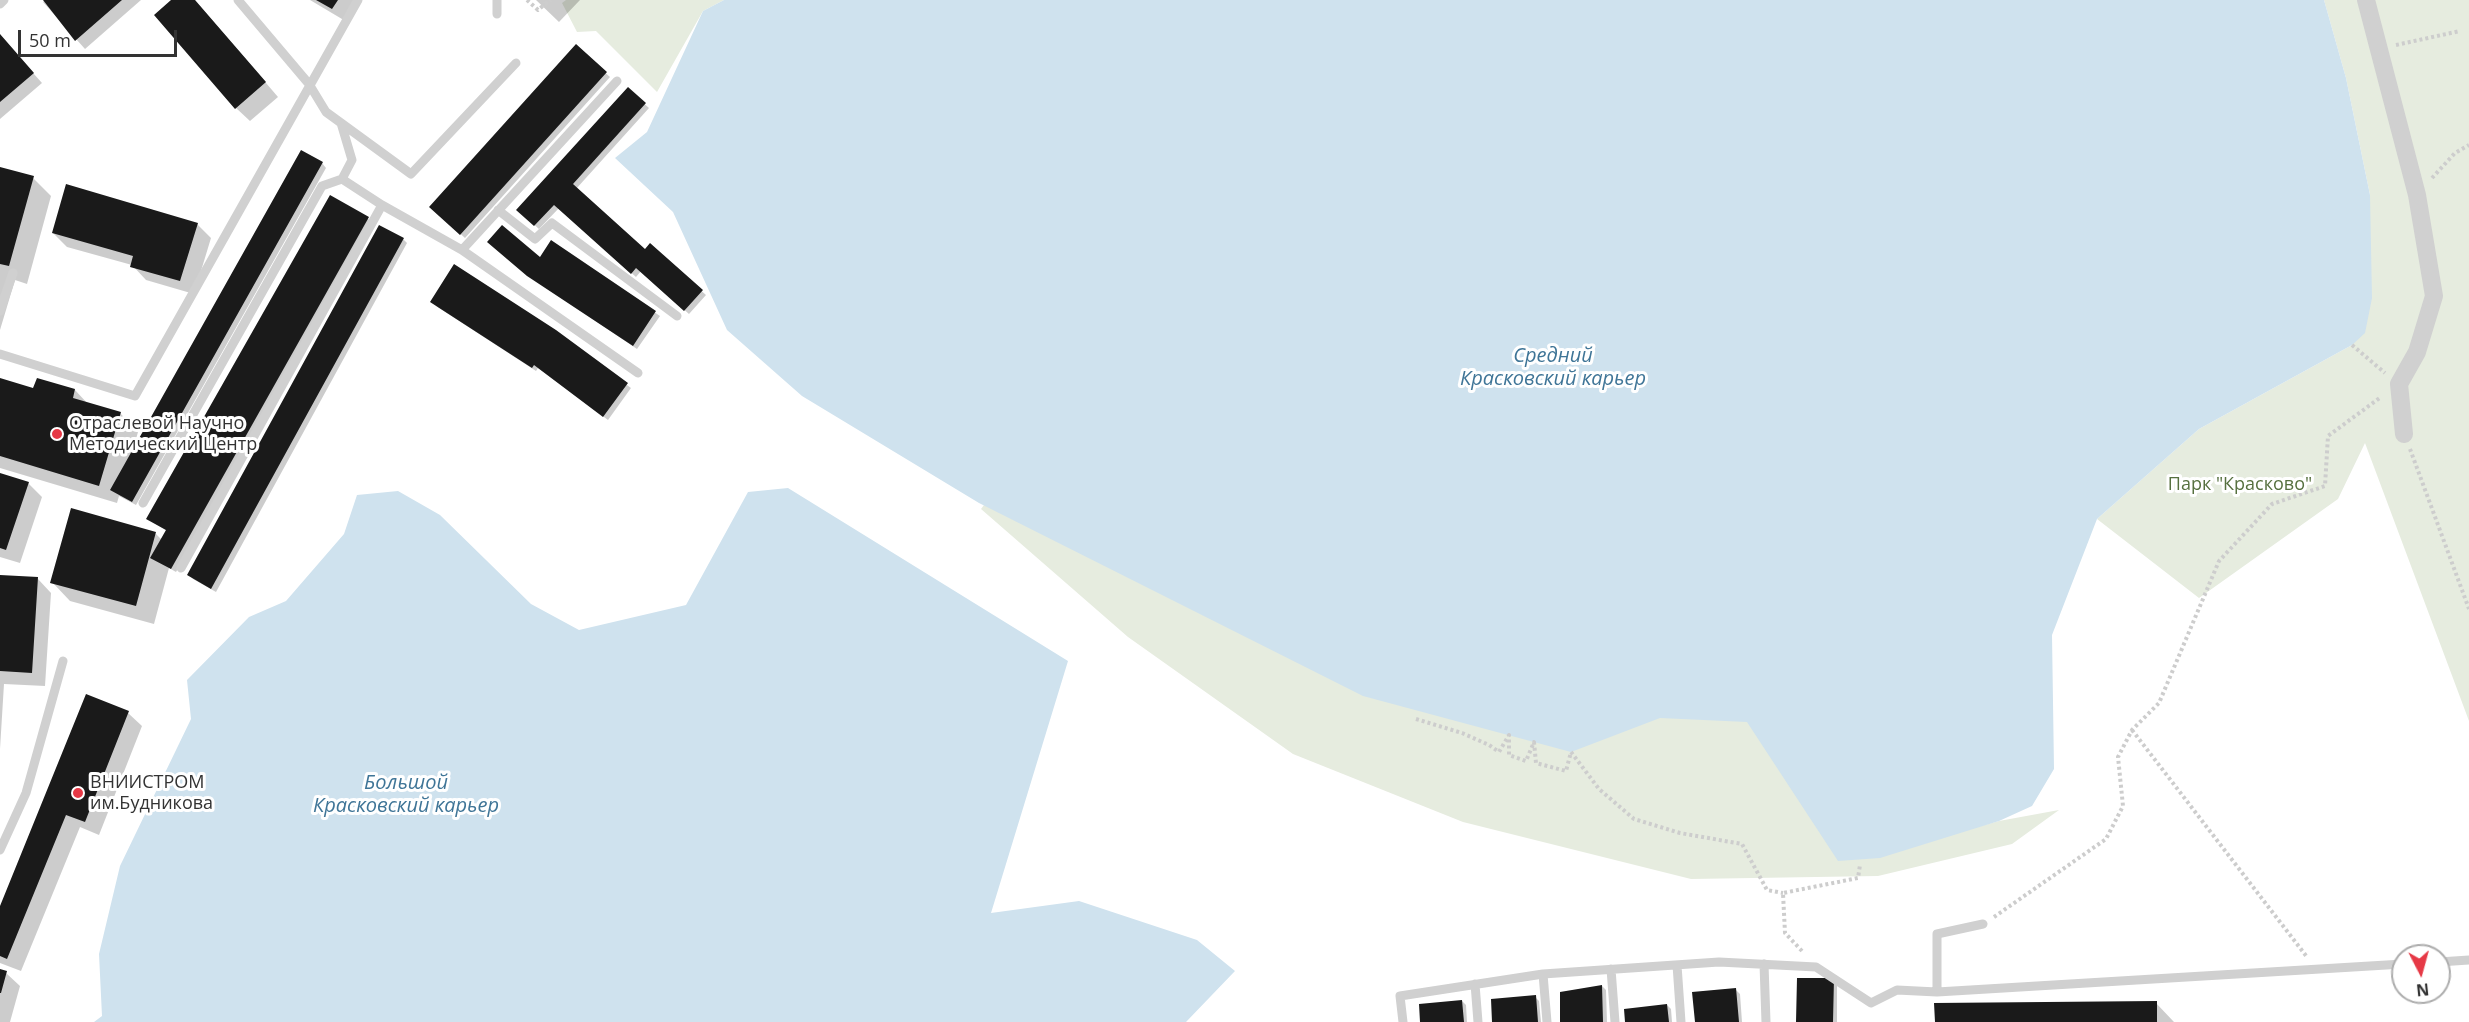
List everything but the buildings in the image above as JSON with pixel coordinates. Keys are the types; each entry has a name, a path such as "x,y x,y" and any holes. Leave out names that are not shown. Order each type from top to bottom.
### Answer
{"street":[{"path":"2366,0 2417,195 2434,296 2417,352 2399,384 2404,434"}],"lane":[{"path":"0,4 4,0"},
{"path":"238,0 309,84 326,112 411,174 516,63"},
{"path":"0,354 135,396 358,0"},
{"path":"497,0 497,14"},
{"path":"462,250 617,81"},
{"path":"142,503 322,186 342,179 352,160 341,123"},
{"path":"342,179 382,205 462,250 638,373"},
{"path":"181,568 382,205"},
{"path":"498,210 535,239 552,224 677,316"},
{"path":"0,311 14,273"},
{"path":"0,850 26,793 63,661"},
{"path":"1937,992 1936,934 1983,924"},
{"path":"2451,961 2469,960"},
{"path":"1403,1022 1400,996 1543,974 1719,962 1816,967 1871,1003 1897,990 1937,992 2391,965"},
{"path":"1764,964 1766,1022"},
{"path":"1677,965 1681,1022"},
{"path":"1611,969 1615,1022"},
{"path":"1543,974 1547,1022"},
{"path":"1475,984 1478,1022"}],"path":[{"path":"527,0 538,10 550,0"},
{"path":"2379,49 2460,31"},
{"path":"2417,195 2455,153 2469,145"},
{"path":"1983,924 2106,839 2123,806 2118,757 2132,730 2159,703 2219,561 2271,504 2325,486 2328,436 2399,384 2352,345"},
{"path":"2404,434 2469,609"},
{"path":"1416,718 1462,733 1499,752 1509,735 1509,755 1526,761 1534,742 1536,763 1566,771 1572,752 1599,789 1634,819 1680,833 1742,844 1767,890 1783,893 1858,878 1860,865"},
{"path":"2132,730 2317,969"},
{"path":"1783,893 1785,933 1816,967"}],"green space":[{"path":"566,0 724,0 703,11 657,92 596,31 577,32 562,3"},
{"name":"Парк \"Красково\"","path":"2324,0 2469,0 2469,721 2365,443 2338,499 2199,598 2097,519 2199,429 2352,345 2370,195 2346,78"},
{"path":"987,501 1659,713 1746,710 1952,834 1999,821 2059,810 2012,844 1878,876 1691,879 1463,822 1293,754 1128,637 981,509"}],"water":[{"name":"Средний Красковский карьер","path":"724,0 2324,0 2346,78 2370,195 2372,298 2365,333 2352,345 2199,429 2097,519 2052,635 2054,769 2032,806 1999,821 1880,858 1838,861 1747,722 1660,718 1571,752 1363,696 979,503 802,396 727,330 673,212 615,158 647,132 703,11"},
{"name":"Большой Красковский карьер","path":"788,488 1068,661 991,913 1079,901 1197,940 1235,971 1186,1022 94,1022 102,1016 99,954 120,866 191,719 187,680 249,617 286,601 344,534 357,495 398,491 440,515 531,604 579,630 686,605 748,492"}],"place":[{"name":"Отраслевой Научно Методический Центр","path":"57,434"},
{"name":"ВНИИСТРОМ им.Будникова","path":"78,793"}]}
